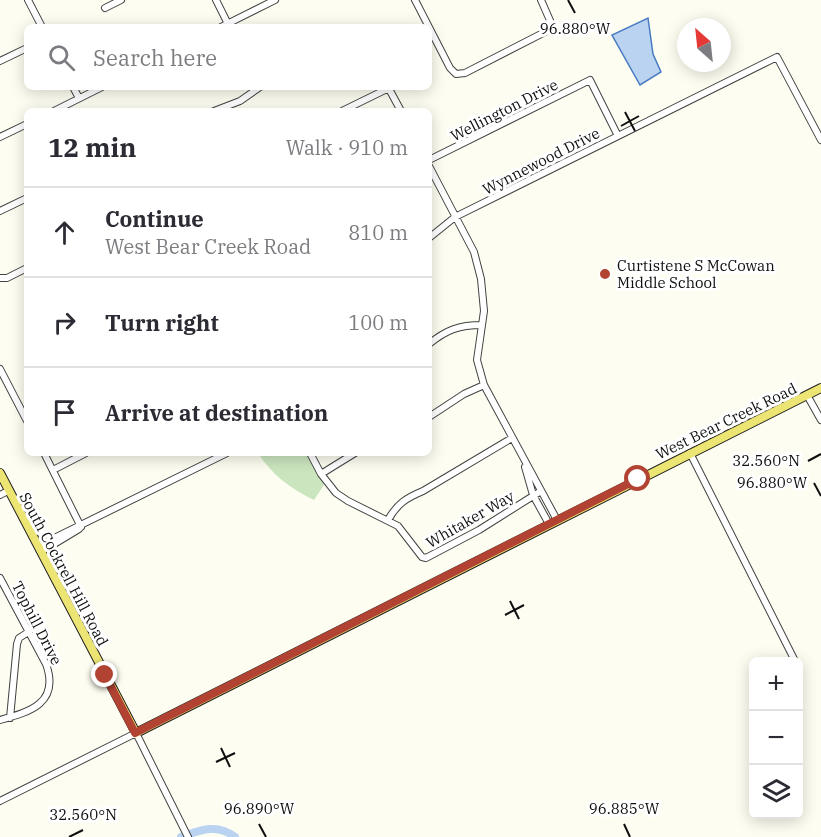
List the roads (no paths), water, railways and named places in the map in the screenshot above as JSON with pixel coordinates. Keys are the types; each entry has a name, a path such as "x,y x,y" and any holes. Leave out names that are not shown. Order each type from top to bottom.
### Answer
{"main road":[{"name":"West Bear Creek Road","path":"135,733 821,388"},
{"name":"South Cockrell Hill Road","path":"1,477 135,733"}],"street":[{"path":"28,0 40,24"},
{"path":"105,8 121,0"},
{"path":"216,0 224,24"},
{"path":"226,24 275,0"},
{"path":"415,0 427,24"},
{"path":"432,33 450,68 456,74 465,73 545,32 552,25 541,0"},
{"path":"0,62 24,50"},
{"name":"Wynnewood Drive","path":"432,236 455,218 777,57 821,140"},
{"name":"Wellington Drive","path":"432,159 590,80 618,136"},
{"path":"75,90 79,98"},
{"path":"60,108 96,90"},
{"path":"222,108 240,101 256,90"},
{"path":"348,108 383,90"},
{"path":"390,90 400,108"},
{"path":"0,137 24,125"},
{"path":"432,172 474,252 481,279 484,311 477,360 484,385 541,491 553,522"},
{"path":"0,211 24,199"},
{"path":"2,279 24,270"},
{"path":"432,342 452,328 482,325"},
{"path":"0,369 24,412"},
{"path":"432,415 464,394 484,385"},
{"path":"807,395 821,420"},
{"path":"388,520 399,503 408,497 442,480 512,438"},
{"path":"690,453 793,657"},
{"path":"521,455 533,495 553,522"},
{"path":"46,456 81,526"},
{"path":"53,471 80,456"},
{"path":"39,549 70,536 81,526 221,456"},
{"name":"Whitaker Way","path":"312,456 321,474 348,501 398,525 422,557 426,558 479,530 541,491"},
{"path":"321,474 351,456"},
{"path":"0,495 8,491"},
{"name":"Tophill Drive","path":"0,578 46,664 50,685 43,701 36,708 0,720"},
{"path":"10,718 17,644 19,638 30,631"},
{"name":"West Bear Creek Road","path":"0,801 135,733"},
{"name":"South Cockrell Hill Road","path":"135,733 187,835"}],"water":[{"path":"648,18 653,54 661,72 640,85 612,35"}],"waterway":[{"path":"181,837 208,829 222,830 235,837"}],"place":[{"name":"Curtistene S McCowan Middle School","path":"605,274"}]}
